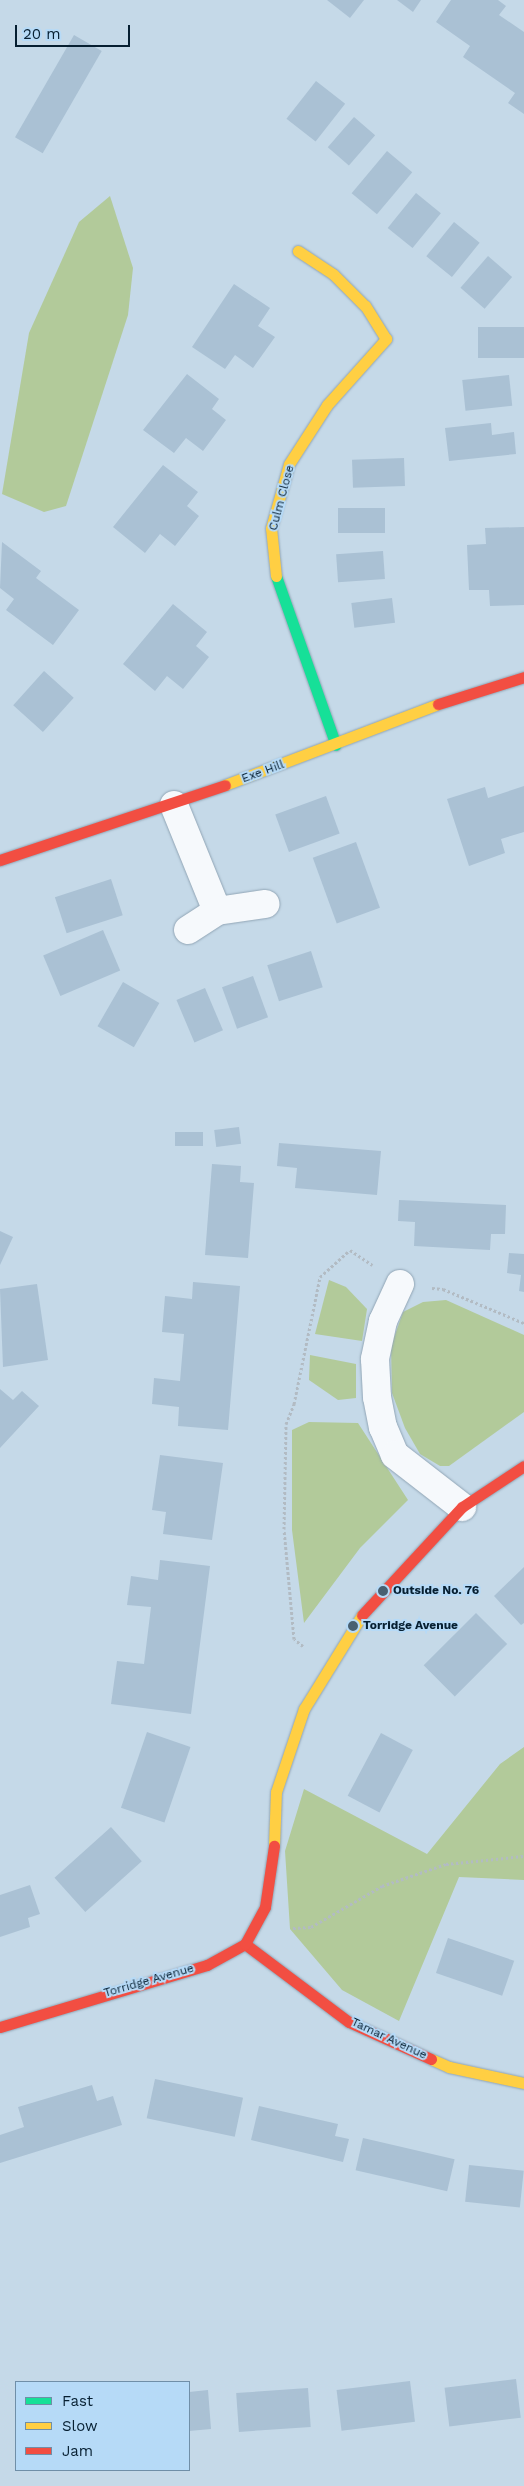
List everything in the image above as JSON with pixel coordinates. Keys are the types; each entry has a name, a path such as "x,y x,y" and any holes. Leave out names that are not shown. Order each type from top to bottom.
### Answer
{"street":[{"name":"Culm Close","path":"298,251 333,274 365,306 386,338 327,404 289,464 271,528 273,567 336,745"},
{"name":"Exe Hill","path":"0,860 174,805 336,745 451,699 524,677"},
{"path":"174,805 217,911"},
{"path":"188,930 217,911 265,904"},
{"path":"400,1284 383,1321 375,1359 376,1397 383,1427 395,1455 462,1507"},
{"path":"245,1944 265,1908 273,1858 276,1792 304,1709 353,1626 462,1507 524,1466"},
{"name":"Torridge Avenue","path":"0,2027 207,1964 245,1944"},
{"name":"Tamar Avenue","path":"245,1944 349,2022 449,2067 524,2083"}],"path":[{"path":"329,1667 294,1639 284,1528 286,1424 294,1404 320,1276 350,1250 400,1284 443,1289 524,1323"},
{"path":"245,1944 290,1929 311,1927 382,1886 446,1864 524,1856"}],"green space":[{"path":"110,196 133,268 128,315 66,506 44,512 2,494 29,333 79,222"},
{"path":"329,1280 346,1287 367,1309 362,1341 315,1334"},
{"path":"446,1300 524,1335 524,1412 449,1466 440,1466 420,1454 405,1428 392,1393 391,1346 403,1312 423,1302"},
{"path":"310,1355 356,1364 356,1398 338,1400 309,1380"},
{"path":"309,1422 358,1423 408,1500 360,1548 304,1623 292,1530 292,1430"},
{"path":"524,1747 524,1880 459,1877 399,2021 342,1990 290,1929 285,1851 304,1789 427,1854 500,1764"}],"building":[{"path":"327,0 364,0 350,18"},
{"path":"397,0 421,0 413,12"},
{"path":"451,0 498,0 506,6 499,15 524,32 524,114 508,103 515,93 463,57 470,46 436,22"},
{"path":"74,35 102,51 43,153 15,137"},
{"path":"316,81 345,104 316,142 286,119"},
{"path":"354,117 375,135 349,166 328,147"},
{"path":"387,151 412,172 377,214 352,193"},
{"path":"416,193 441,213 413,248 388,228"},
{"path":"454,222 480,243 452,277 426,256"},
{"path":"488,256 512,277 485,309 460,288"},
{"path":"234,284 270,308 258,326 275,337 253,368 235,355 225,369 192,347"},
{"path":"478,327 524,327 524,358 478,358"},
{"path":"187,374 219,399 212,409 226,420 203,451 186,438 174,453 143,430"},
{"path":"509,375 512,406 465,411 462,380"},
{"path":"491,423 492,435 514,432 516,454 449,461 445,428"},
{"path":"404,458 405,486 353,488 352,460"},
{"path":"163,465 198,492 187,506 199,516 175,546 160,534 145,553 113,527"},
{"path":"338,508 385,508 385,533 338,533"},
{"path":"524,527 524,605 490,606 489,590 469,590 467,545 486,544 485,528"},
{"path":"2,542 41,571 36,578 79,610 53,645 6,610 14,599 0,588"},
{"path":"383,551 385,579 338,582 336,554"},
{"path":"392,598 395,623 354,628 351,603"},
{"path":"173,604 207,632 196,646 209,657 183,689 167,676 155,691 123,664"},
{"path":"44,671 74,698 43,732 13,705"},
{"path":"524,786 524,832 501,839 505,853 469,866 447,799 485,787 488,798"},
{"path":"326,796 340,834 289,852 275,814"},
{"path":"356,842 380,908 337,924 313,858"},
{"path":"111,879 123,915 67,933 55,897"},
{"path":"103,930 120,971 60,996 43,955"},
{"path":"311,951 323,987 279,1001 267,965"},
{"path":"253,976 268,1017 237,1029 222,987"},
{"path":"123,982 159,1003 134,1047 98,1026"},
{"path":"205,988 223,1030 194,1042 176,1000"},
{"path":"239,1127 241,1144 216,1147 214,1130"},
{"path":"175,1132 203,1132 203,1146 175,1146"},
{"path":"279,1143 381,1151 377,1195 295,1188 297,1168 277,1166"},
{"path":"212,1164 241,1166 240,1182 254,1183 248,1258 205,1255"},
{"path":"399,1200 506,1205 505,1234 491,1234 490,1250 414,1246 415,1222 398,1221"},
{"path":"0,1231 13,1237 0,1265"},
{"path":"509,1253 524,1254 524,1292 519,1291 521,1275 507,1273"},
{"path":"193,1282 240,1286 228,1430 178,1426 179,1407 152,1404 154,1378 180,1381 184,1334 162,1332 165,1296 192,1299"},
{"path":"37,1284 48,1360 3,1367 0,1289"},
{"path":"0,1389 13,1400 22,1391 39,1406 0,1448"},
{"path":"160,1455 223,1463 212,1540 163,1534 166,1512 152,1510"},
{"path":"160,1560 210,1566 191,1714 111,1704 117,1661 144,1664 151,1607 127,1605 131,1576 158,1580"},
{"path":"524,1567 524,1623 521,1625 494,1596"},
{"path":"476,1613 507,1644 455,1696 424,1665"},
{"path":"147,1732 190,1747 164,1823 121,1808"},
{"path":"381,1733 413,1750 379,1813 348,1796"},
{"path":"111,1827 142,1861 85,1912 55,1878"},
{"path":"30,1885 40,1914 28,1918 30,1927 0,1937 0,1895"},
{"path":"448,1938 514,1961 502,1996 436,1973"},
{"path":"155,2079 243,2098 235,2137 147,2118"},
{"path":"92,2085 97,2101 113,2096 122,2125 0,2163 0,2135 24,2127 18,2107"},
{"path":"259,2106 338,2124 335,2136 349,2139 343,2162 251,2140"},
{"path":"363,2138 455,2159 447,2191 356,2170"},
{"path":"469,2165 524,2171 520,2208 465,2202"},
{"path":"516,2379 521,2418 449,2426 445,2388"},
{"path":"410,2381 415,2422 342,2431 337,2390"},
{"path":"308,2388 311,2427 239,2432 236,2393"},
{"path":"208,2390 211,2429 190,2431 190,2392"}],"traffic: fast":[{"path":"276,576 336,745"}],"traffic: slow":[{"path":"276,576 271,528 289,464 327,405 386,339 365,306 333,274 298,251"},
{"path":"225,785 438,704"},
{"path":"274,1846 276,1792 304,1709 362,1615"},
{"path":"431,2059 449,2067 524,2083"}],"traffic: jam":[{"path":"438,704 524,677"},
{"path":"0,860 225,785"},
{"path":"362,1615 462,1507 524,1466"},
{"path":"0,2027 207,1965 245,1944 265,1907 274,1846"},
{"path":"245,1944 349,2022 431,2059"}],"place":[{"name":"Outside No. 76","path":"383,1591"},
{"name":"Torridge Avenue","path":"353,1626"}]}
